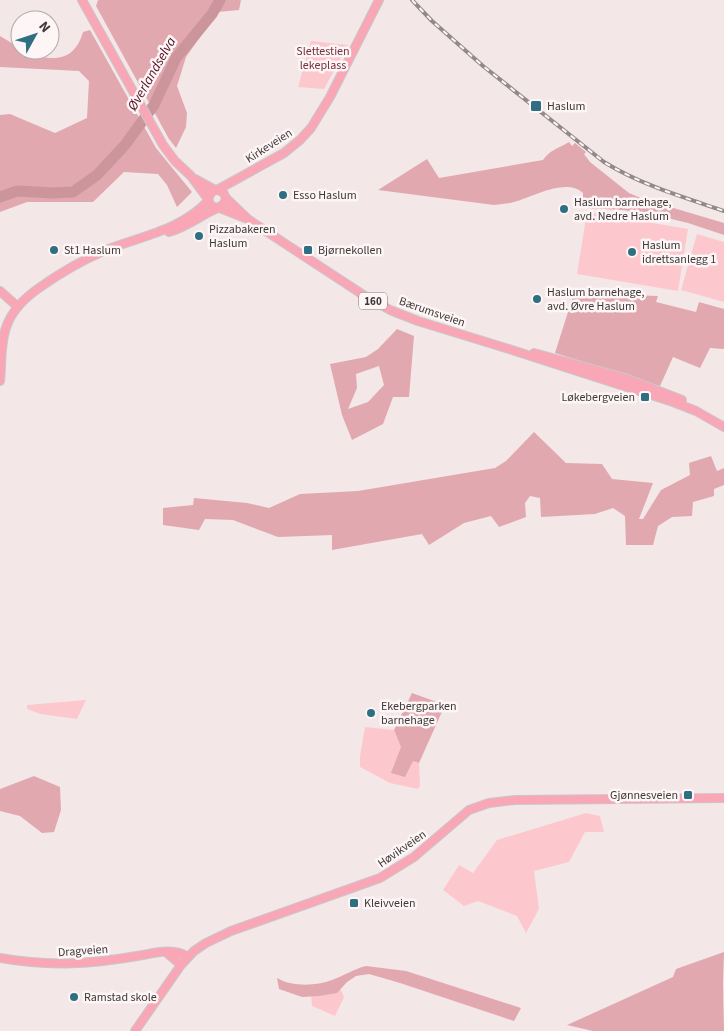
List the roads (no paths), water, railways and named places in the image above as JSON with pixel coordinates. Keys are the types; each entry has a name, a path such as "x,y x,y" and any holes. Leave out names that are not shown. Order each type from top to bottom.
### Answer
{"main road":[{"name":"160","path":"82,0 163,145 175,161 191,176 212,206 219,208"},
{"name":"Kirkeveien","path":"216,190 284,152 300,140 311,128 330,97 379,0"},
{"name":"160","path":"191,176 223,192 226,198"},
{"name":"Kirkeveien","path":"226,198 242,177"},
{"path":"0,382 5,331 10,318 18,307 37,289 66,271 105,251 182,222 192,216 208,200 210,194 216,190"},
{"path":"148,236 180,229 205,213 219,208 224,204 226,198"},
{"name":"Bærumsveien","path":"226,198 250,220 390,310 418,322 673,402 696,411 724,427"},
{"name":"Bærumsveien","path":"219,208 250,220"},
{"path":"0,291 18,307"},
{"name":"Bærumsveien","path":"512,350 537,354 640,383 698,407 724,421"},
{"name":"Høvikveien","path":"135,1031 181,965 206,943 220,935 380,878 414,858 469,810 481,805 515,800 724,798"},
{"name":"Dragveien","path":"0,958 40,964 79,964 107,962 175,951 188,957"},
{"path":"166,953 181,965"}],"waterway":[{"name":"Øverlandselva","path":"0,197 17,191 73,192 97,175 125,145 154,105 176,58 212,14 220,0"}],"railway":[{"path":"412,0 432,21 483,66 604,162 647,184 724,211"}],"place":[{"name":"Haslum","path":"536,106"},
{"name":"Esso Haslum","path":"283,195"},
{"name":"Haslum barnehage, avd. Nedre Haslum","path":"564,209"},
{"name":"Pizzabakeren Haslum","path":"199,236"},
{"name":"St1 Haslum","path":"54,250"},
{"name":"Bjørnekollen","path":"308,250"},
{"name":"Haslum idrettsanlegg 1","path":"632,252"},
{"name":"Haslum barnehage, avd. Øvre Haslum","path":"537,299"},
{"name":"Løkebergveien","path":"645,397"},
{"name":"Ekebergparken barnehage","path":"371,713"},
{"name":"Gjønnesveien","path":"688,795"},
{"name":"Kleivveien","path":"354,903"},
{"name":"Ramstad skole","path":"74,997"}],"park label":[{"name":"Slettestien lekeplass","path":"323,58"}]}
